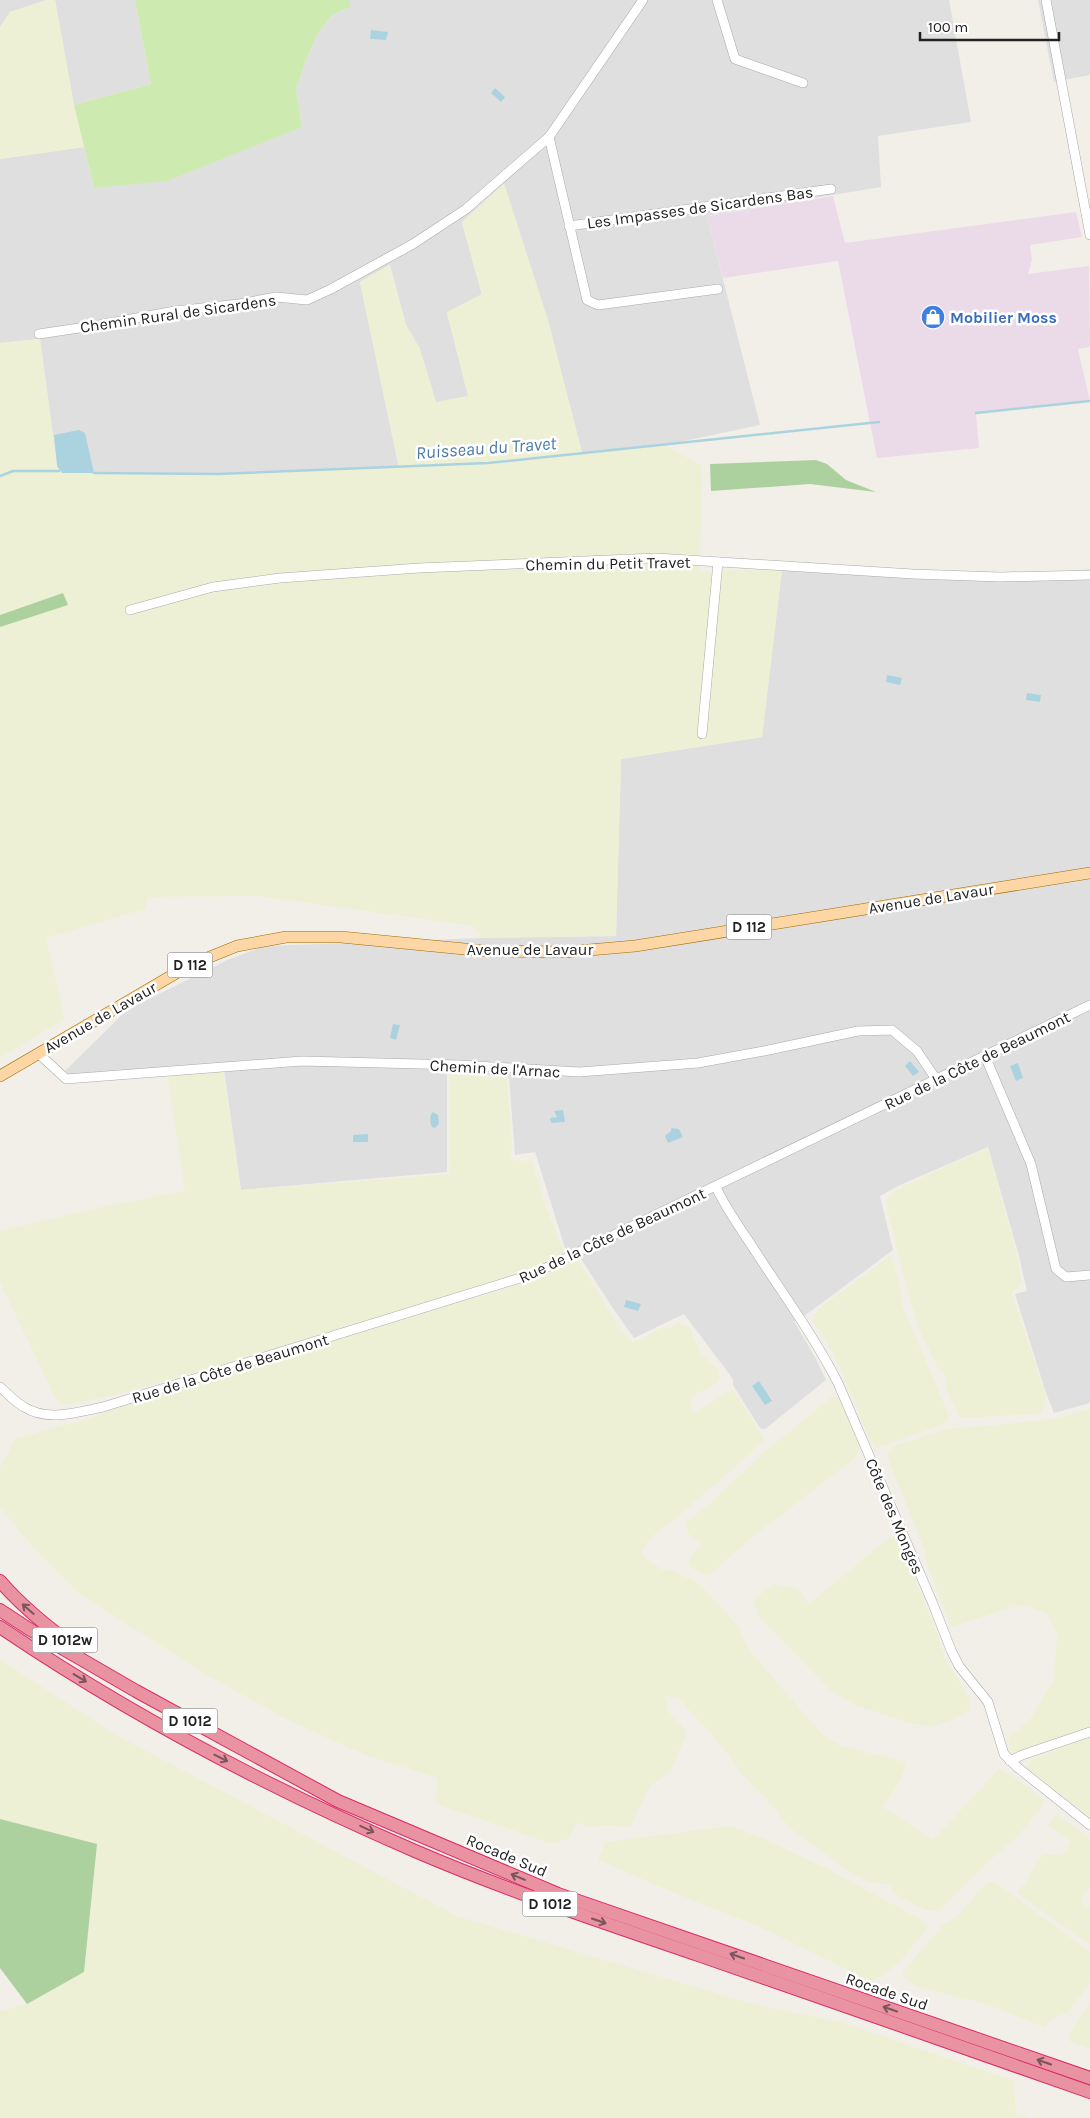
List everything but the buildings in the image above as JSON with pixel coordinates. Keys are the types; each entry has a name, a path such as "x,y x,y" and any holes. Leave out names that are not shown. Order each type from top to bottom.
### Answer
{"highway":[{"name":"D 1012w","path":"0,1581 13,1596 55,1633 136,1691"},
{"name":"Rocade Sud","path":"0,1610 136,1691 338,1801 558,1894 1090,2078"},
{"name":"Rocade Sud","path":"0,1627 38,1653 157,1725 281,1789 415,1851 549,1904 1090,2092"}],"main road":[{"name":"Avenue de Lavaur","path":"0,1076 190,965 237,946 286,937 341,937 485,952 566,952 635,946 1090,873"}],"street":[{"name":"Chemin Rural de Sicardens","path":"39,334 175,311 239,304 276,297 298,300 315,298 413,244 466,209 549,137 643,0"},
{"path":"717,0 735,58 803,84"},
{"path":"1046,0 1090,235"},
{"name":"Les Impasses de Sicardens Bas","path":"549,137 587,300 598,305 718,290"},
{"name":"Les Impasses de Sicardens Bas","path":"569,226 831,189"},
{"name":"Chemin du Petit Travet","path":"130,610 213,587 280,578 419,568 656,558 913,574 1000,577 1090,575"},
{"path":"702,734 718,562"},
{"name":"Rue de la Côte de Beaumont","path":"0,1387 24,1407 42,1415 64,1415 103,1407 533,1274 1090,1005"},
{"name":"Chemin de l'Arnac","path":"38,1053 66,1079 302,1061 460,1065 579,1072 698,1063 858,1031 892,1030 917,1051 936,1079"},
{"path":"985,1056 1030,1164 1056,1269 1066,1277 1090,1275"},
{"name":"Côte des Monges","path":"716,1187 755,1252 820,1348 834,1374 933,1604 950,1650 959,1666 988,1702 1004,1754 1010,1761 1090,1825"},
{"path":"1010,1761 1022,1755 1090,1732"}],"shaded area":[{"path":"0,0 47,0 10,12 0,27"},
{"path":"55,0 135,0 151,84 74,105"},
{"path":"350,0 949,0 971,122 878,136 881,187 707,216 760,425 665,445 582,453 548,320 462,223 482,295 447,313 468,396 436,403 420,349 406,325 390,265 360,282 399,468 218,474 62,473 55,450 40,339 0,343 0,159 84,147 94,188 302,127 296,89 306,60 317,35 332,15 350,7"},
{"path":"1038,0 1090,0 1090,75 1054,82"},
{"path":"833,196 845,243 1076,212 1082,237 1030,245 1032,260 1028,274 1089,266 1090,347 1078,349 1090,401 976,413 979,448 877,458 838,261 723,278 707,216"},
{"path":"782,569 1041,574 1090,569 1090,1403 1054,1413 1046,1393 1015,1294 1027,1291 988,1147 900,1185 880,1196 893,1250 807,1314 794,1321 826,1380 765,1429 760,1428 733,1385 733,1379 684,1314 634,1338 580,1257 566,1251 535,1152 515,1155 509,1077 447,1071 447,1172 241,1190 224,1070 72,1076 65,1071 127,1010 227,960 265,946 482,938 616,936 621,759 762,737"}],"green space":[{"path":"47,0 55,0 74,105 84,147 0,159 0,27 10,12"},
{"path":"135,0 350,0 350,7 332,15 317,35 306,60 296,89 302,127 167,181 94,188 74,105 151,84"},
{"path":"504,183 548,320 582,453 665,445 702,466 700,571 782,569 762,737 621,759 616,936 482,938 473,926 258,896 148,897 145,909 46,938 65,1019 0,1058 0,343 40,339 57,466 62,473 218,474 399,468 360,282 389,265 406,325 420,349 436,402 468,396 447,312 482,294 462,222"},
{"path":"816,460 827,464 846,480 876,492 810,484 711,491 710,464"},
{"path":"63,593 68,605 0,627 0,615"},
{"path":"223,1072 241,1190 450,1174 449,1072 507,1079 512,1143 511,1160 532,1161 546,1207 564,1252 562,1256 481,1287 219,1368 204,1370 119,1394 63,1404 56,1399 0,1283 0,1231 101,1207 185,1191 167,1075"},
{"path":"988,1148 1018,1258 1022,1284 1012,1293 1046,1396 1040,1414 960,1418 947,1392 945,1376 939,1370 919,1329 887,1208 888,1195 903,1186"},
{"path":"891,1255 899,1281 903,1307 949,1416 946,1422 936,1427 877,1448 871,1442 834,1354 813,1321 817,1310"},
{"path":"576,1261 581,1265 621,1330 632,1342 643,1339 660,1328 672,1327 678,1323 690,1328 701,1353 718,1370 720,1378 716,1384 692,1396 691,1409 697,1412 732,1389 765,1439 673,1521 654,1535 642,1549 644,1557 663,1570 671,1570 700,1584 739,1627 749,1650 822,1734 841,1746 906,1762 901,1779 883,1807 933,1840 999,1769 1014,1777 1044,1800 1044,1804 1019,1835 984,1866 939,1911 925,1910 893,1893 891,1885 868,1882 848,1871 790,1828 768,1801 741,1773 716,1739 678,1698 665,1696 668,1711 687,1732 671,1771 650,1786 630,1827 609,1825 585,1827 577,1822 568,1839 552,1844 436,1804 437,1778 365,1755 290,1721 205,1674 77,1592 33,1547 0,1508 0,1466 8,1454 14,1439 87,1419 164,1391 450,1304 483,1296 536,1279"},
{"path":"833,1396 838,1398 860,1447 854,1459 755,1535 709,1575 703,1575 695,1570 689,1565 689,1559 701,1544 688,1533 685,1523 710,1503 770,1447"},
{"path":"1090,1409 1090,1727 1018,1751 1010,1751 1008,1738 1031,1718 1054,1679 1057,1633 1046,1613 1025,1605 1009,1608 951,1627 924,1557 926,1554 887,1456 889,1450 895,1446 947,1429 1048,1420"},
{"path":"890,1537 895,1537 901,1543 935,1629 945,1660 969,1699 971,1709 952,1720 931,1727 909,1723 857,1706 831,1691 758,1615 753,1600 774,1584 798,1589 809,1604"},
{"path":"0,1659 111,1732 457,1916 749,2003 844,2023 1014,2081 1016,2114 1030,2118 0,2118 0,2011 27,2004 96,1844 0,1819"},
{"path":"1090,1737 1090,1817 1025,1768 1034,1758"},
{"path":"1057,1814 1090,1839 1090,1888 1081,1898 1082,1904 1090,1908 1090,1945 1017,1893 1028,1879 1034,1865 1044,1854 1062,1855 1071,1842 1049,1825"},
{"path":"0,1819 97,1844 84,1972 27,2004 0,1968"},
{"path":"730,1826 760,1837 826,1868 920,1919 928,1927 903,1958 884,1975 871,1981 753,1924 598,1860 605,1842"},
{"path":"987,1882 995,1882 1090,1952 1090,1983 1068,2012 1054,2018 1044,2027 986,2004 921,1988 908,1981 902,1972 944,1924 957,1917"},
{"path":"1090,2003 1090,2049 1069,2041 1071,2030"}],"water":[{"path":"371,30 388,32 386,40 370,39"},
{"path":"495,88 505,97 501,102 491,93"},
{"path":"79,430 85,433 94,473 62,473 57,466 54,435"},
{"path":"887,675 902,678 900,685 886,682"},
{"path":"1027,693 1041,695 1040,702 1026,700"},
{"path":"393,1024 400,1025 396,1040 390,1038"},
{"path":"910,1061 919,1072 913,1076 905,1066"},
{"path":"1018,1063 1023,1078 1016,1081 1010,1066"},
{"path":"563,1110 565,1122 551,1123 550,1118 557,1117 554,1111"},
{"path":"433,1112 438,1115 439,1124 435,1128 432,1127 430,1121"},
{"path":"671,1128 679,1129 683,1137 668,1143 665,1136 671,1131"},
{"path":"368,1134 368,1142 353,1142 353,1135"},
{"path":"626,1300 641,1304 638,1311 624,1307"},
{"path":"759,1381 772,1401 765,1405 752,1386"}],"waterway":[{"name":"Ruisseau du Travet","path":"976,413 1090,401"},
{"name":"Ruisseau du Travet","path":"94,473 218,474 488,463 879,422"},
{"path":"0,476 13,471 59,471"}],"place":[{"name":"Mobilier Moss","path":"933,317"}]}
